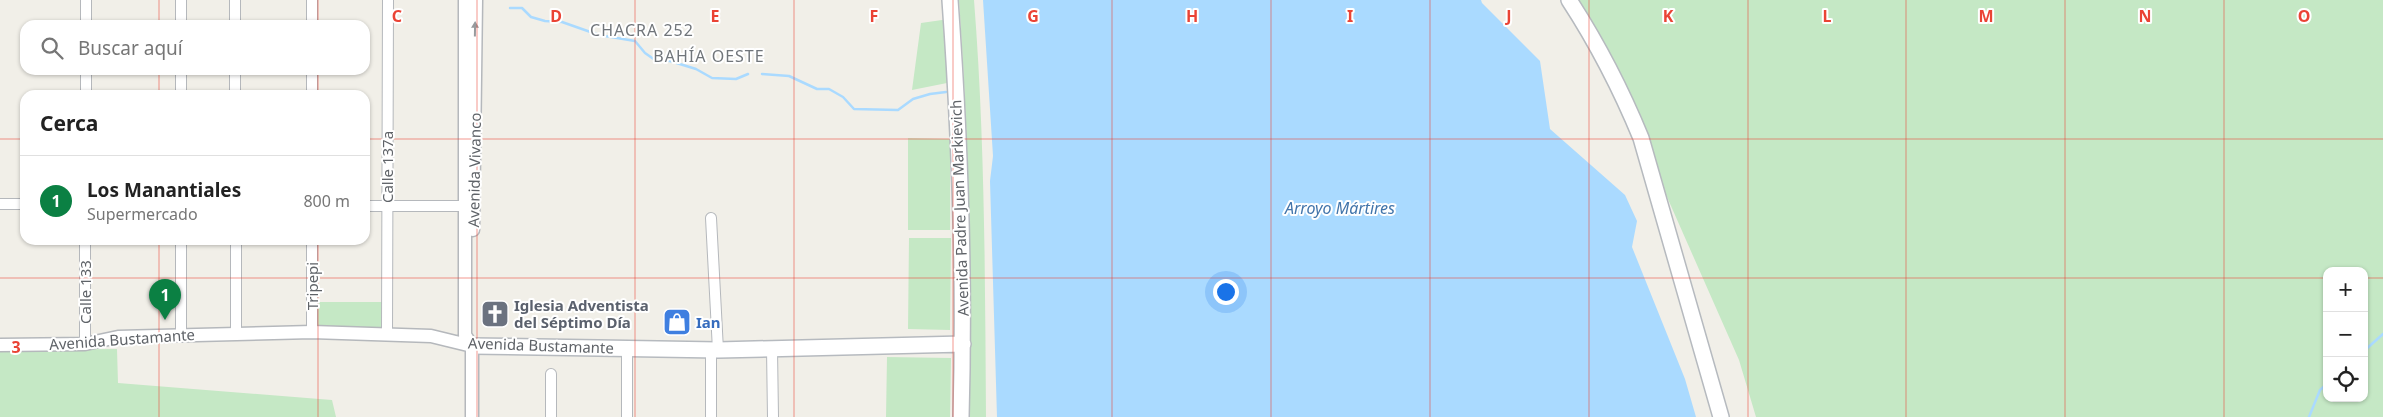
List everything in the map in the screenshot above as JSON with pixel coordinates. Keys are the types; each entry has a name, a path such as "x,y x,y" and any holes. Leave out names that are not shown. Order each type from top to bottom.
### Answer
{"main road":[{"name":"Avenida Padre Juan Markievich","path":"950,0 961,196 963,344 961,417"},
{"path":"1568,0 1599,47 1624,97 1641,138 1721,417"},
{"name":"Avenida Bustamante","path":"470,342 715,350 963,344"}],"street":[{"path":"86,0 86,20"},
{"path":"181,0 181,20"},
{"path":"235,0 235,20"},
{"path":"312,0 312,20"},
{"name":"Calle 137a","path":"387,334 388,0"},
{"name":"Avenida Vivanco","path":"465,0 465,335 470,342"},
{"name":"Avenida Vivanco","path":"472,417 470,342 472,335 476,0"},
{"path":"86,75 86,90"},
{"path":"181,75 181,90"},
{"path":"235,75 235,90"},
{"path":"312,75 312,90"},
{"path":"0,204 20,204"},
{"path":"370,206 464,206"},
{"path":"711,218 715,350 711,417"},
{"name":"Calle 133","path":"85,245 85,344"},
{"path":"181,245 181,335"},
{"path":"236,245 236,333"},
{"name":"Tripepi","path":"312,245 312,332"},
{"name":"Avenida Bustamante","path":"0,345 85,344 118,337 312,332 431,336 470,342"},
{"path":"627,348 627,417"},
{"path":"772,348 773,417"},
{"path":"551,374 551,417"}],"green space":[{"path":"959,0 974,0 978,52 984,208 986,417 969,417 969,208"},
{"path":"1562,0 2383,0 2383,417 1756,417 1739,360 1641,138"},
{"path":"949,19 952,82 912,90 921,23"},
{"path":"908,138 950,139 950,230 908,230"},
{"path":"909,238 951,238 950,330 908,329"},
{"path":"318,302 384,302 384,330 318,330"},
{"path":"117,349 118,383 332,400 336,417 0,417 0,350"},
{"path":"887,357 951,358 950,417 886,417"}],"water":[{"name":"Arroyo Mártires","path":"983,0 1481,0 1540,61 1550,129 1625,195 1637,221 1632,247 1685,379 1696,417 997,417 990,181 993,156"}],"waterway":[{"path":"510,8 522,8 531,17 545,21 562,22 599,35 635,41 645,53 655,60 670,61 696,69 712,78 736,79 748,74"},
{"path":"762,74 789,76 817,89 829,89 843,97 854,109 898,110 913,99 946,92"},
{"path":"2368,347 2383,334"},
{"path":"2309,417 2320,390 2323,387"}],"place":[{"name":"Iglesia Adventista del Séptimo Día","path":"495,314"},
{"name":"Los Manantiales","path":"165,320"},
{"name":"Ian","path":"677,322"}],"district":[{"name":"CHACRA 252","path":"642,30"},
{"name":"BAHÍA OESTE","path":"709,56"}]}
